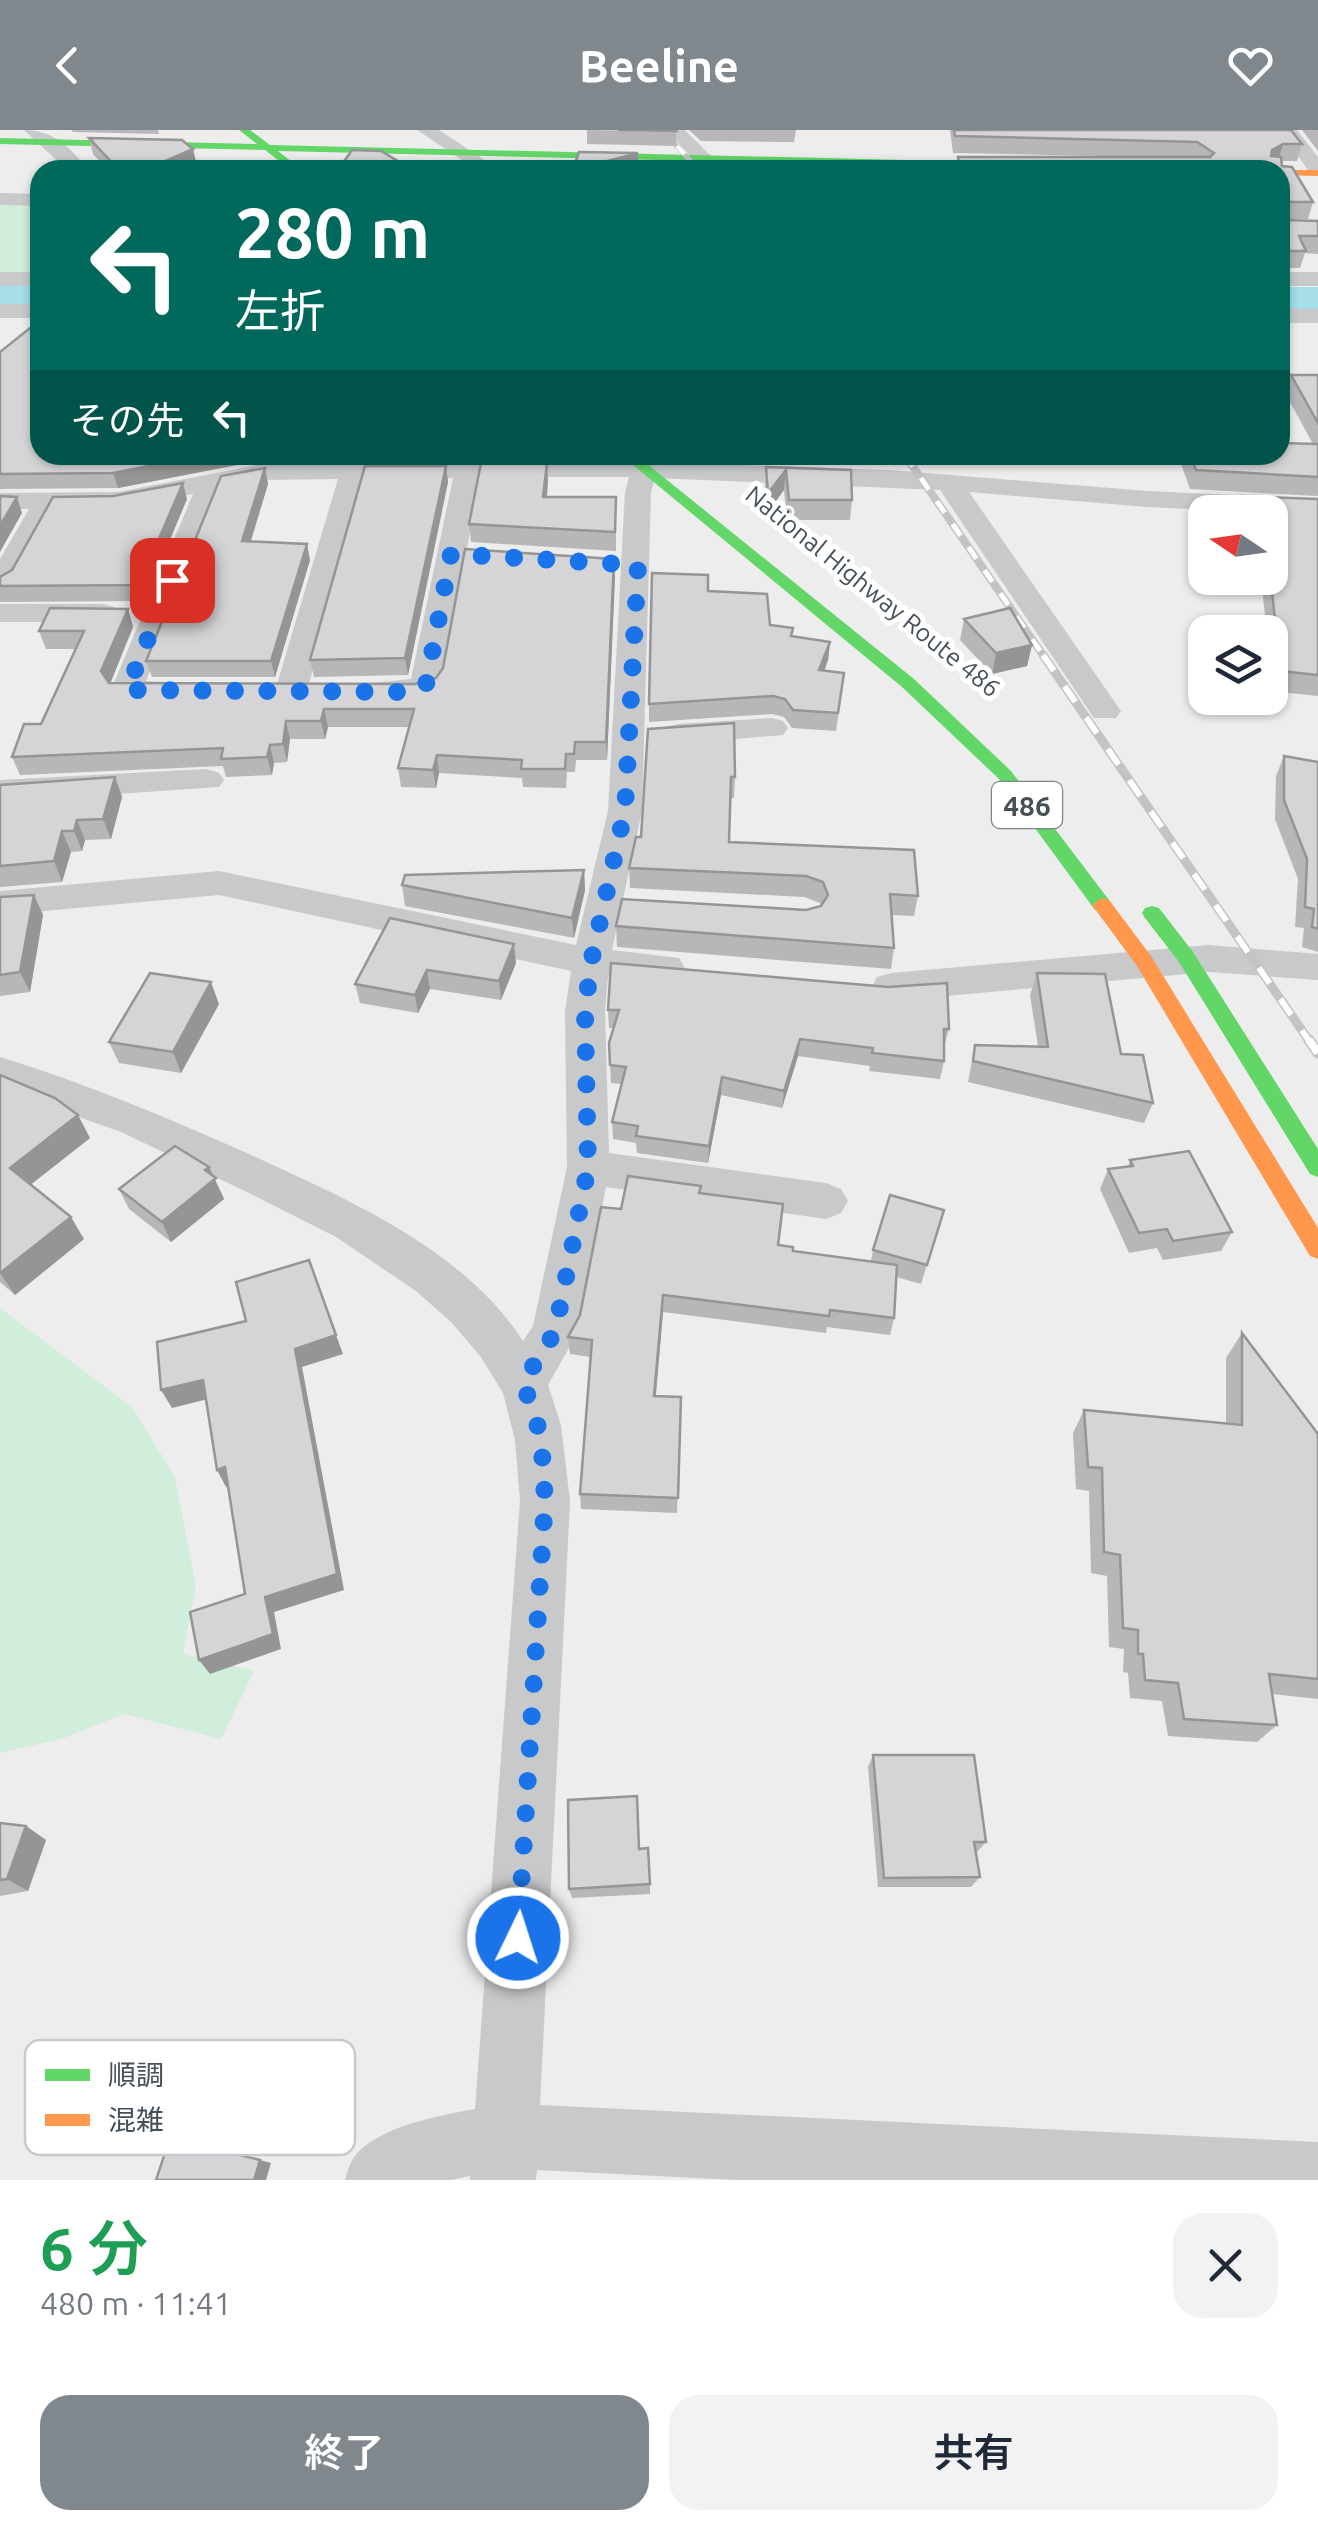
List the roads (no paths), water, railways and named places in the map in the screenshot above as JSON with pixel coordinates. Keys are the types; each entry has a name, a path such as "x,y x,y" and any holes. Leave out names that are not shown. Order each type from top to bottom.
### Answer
{"main road":[{"path":"218,130 241,138 268,158 460,152 642,160"},
{"path":"0,141 41,136 241,138"},
{"path":"1290,172 1318,172"},
{"name":"National Highway Route 486","path":"658,465 908,683 1005,775 1144,961 1318,1249"},
{"name":"National Highway Route 486","path":"659,465 758,531"},
{"path":"1138,895 1186,957 1318,1168"}],"street":[{"path":"426,130 473,160"},
{"path":"675,130 707,160"},
{"path":"1288,130 1318,172"},
{"path":"41,136 67,160"},
{"path":"0,199 30,200"},
{"path":"0,279 30,279"},
{"path":"1290,279 1318,279"},
{"path":"0,311 30,311"},
{"path":"1290,316 1318,316"},
{"path":"0,501 118,500 262,472 368,465 468,469 575,465"},
{"path":"292,691 368,465"},
{"path":"523,1382 555,1332 588,1168 585,1011 591,962 623,904 626,737 638,565 638,492 653,465"},
{"path":"735,465 947,473 1318,508"},
{"path":"255,690 407,692 426,685 468,469"},
{"path":"947,473 1105,711"},
{"path":"200,690 127,690 212,479"},
{"path":"0,584 47,501"},
{"path":"451,554 488,556"},
{"path":"600,562 638,565"},
{"path":"0,613 158,614"},
{"path":"626,737 772,728"},
{"path":"0,791 207,780"},
{"path":"0,903 219,883 591,962 709,972"},
{"path":"846,984 885,987 1030,977 1186,957 1274,958 1318,966"},
{"path":"0,1072 35,1090 121,1115 329,1210 426,1272 490,1332 523,1382 541,1436 545,1500 504,2158"},
{"path":"588,1168 826,1201"},
{"path":"378,2180 416,2154 1318,2175"}],"waterway":[{"path":"0,296 30,296"},
{"path":"1290,300 1318,300"}],"railway":[{"path":"662,130 690,160"},
{"path":"912,465 1045,658"},
{"path":"1043,655 1310,1042"},
{"path":"1309,1040 1318,1053"}]}
